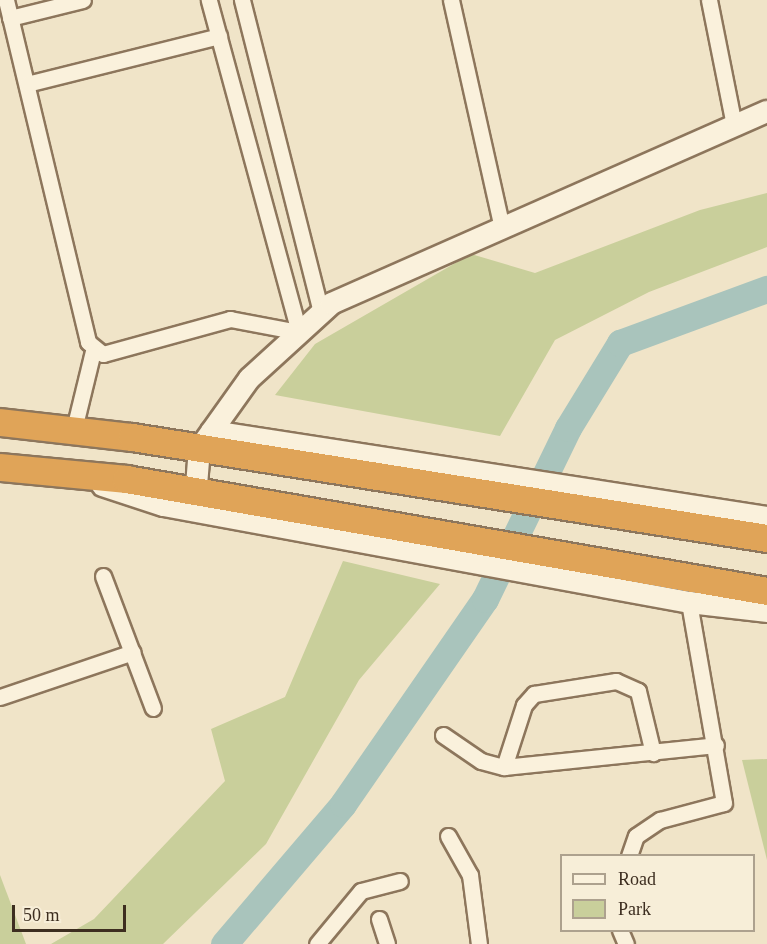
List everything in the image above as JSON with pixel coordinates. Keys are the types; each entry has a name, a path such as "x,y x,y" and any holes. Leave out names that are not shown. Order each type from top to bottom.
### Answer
{"highway":[{"path":"0,422 205,439 579,499 767,538"},
{"path":"0,467 64,471 195,501 553,562 767,591"}],"street":[{"path":"6,0 93,351 74,429"},
{"path":"10,18 84,0"},
{"path":"209,0 299,332"},
{"path":"242,0 321,312"},
{"path":"451,0 502,228"},
{"path":"709,0 734,125"},
{"path":"27,84 219,36"},
{"path":"195,501 205,439 249,378 331,303 767,111"},
{"path":"93,351 103,354 230,319 299,332"},
{"path":"579,499 767,518"},
{"path":"553,562 689,602 767,611"},
{"path":"103,576 153,708"},
{"path":"629,854 636,836 660,820 716,810 724,803 724,792 689,602"},
{"path":"0,697 133,652"},
{"path":"504,767 524,705 534,694 616,681 638,691 653,753"},
{"path":"444,735 481,761 504,767 653,753 717,752"},
{"path":"448,836 470,875 479,944"},
{"path":"317,944 361,891 400,881"},
{"path":"379,919 387,944"}],"green space":[{"path":"767,193 767,247 649,292 555,340 500,436 275,395 315,344 471,254 535,273 700,210"},
{"path":"343,561 440,584 359,680 266,844 163,944 51,944 94,919 225,781 211,729 285,697"},
{"path":"767,759 767,860 742,760"},
{"path":"0,875 26,944 0,944"}],"waterway":[{"path":"224,944 343,804 485,599 568,428 620,343 767,289"}]}
